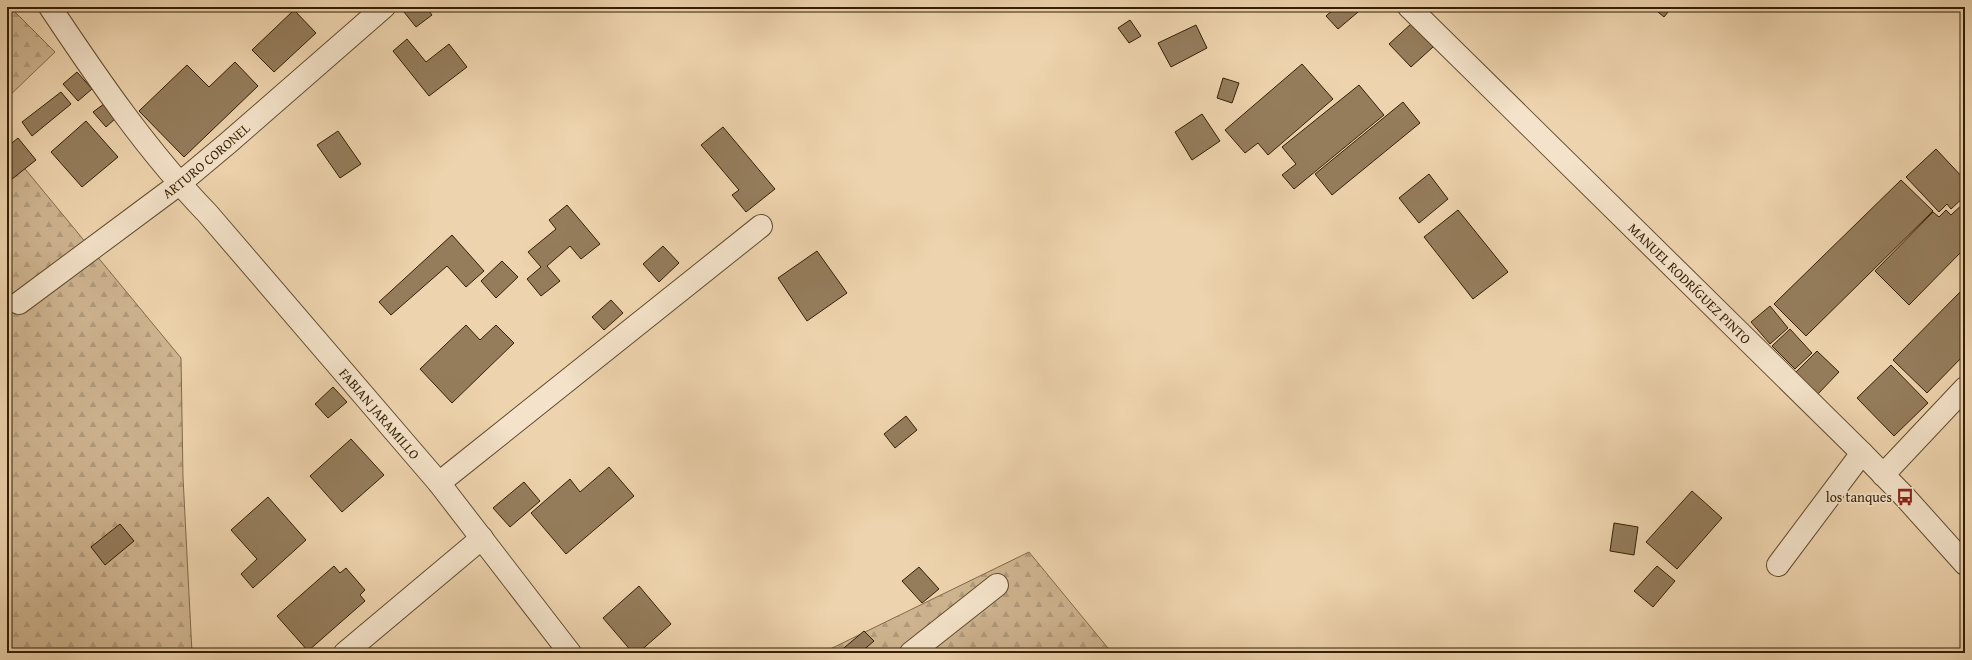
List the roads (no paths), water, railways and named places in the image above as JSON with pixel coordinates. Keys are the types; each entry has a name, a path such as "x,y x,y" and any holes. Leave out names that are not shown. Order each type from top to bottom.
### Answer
{"street":[{"name":"FABIAN JARAMILLO","path":"50,7 100,82 179,184 208,214 439,483 570,653"},
{"name":"ARTURO CORONEL","path":"19,303 179,184 384,7"},
{"name":"MANUEL RODRÍGUEZ PINTO","path":"1409,7 1862,453 1965,564"},
{"path":"439,483 761,226"},
{"path":"1883,475 1965,388"},
{"path":"1778,565 1862,453"},
{"path":"345,653 482,538"},
{"path":"911,653 997,585"}],"place":[{"name":"los tanques","path":"1905,497"}]}
